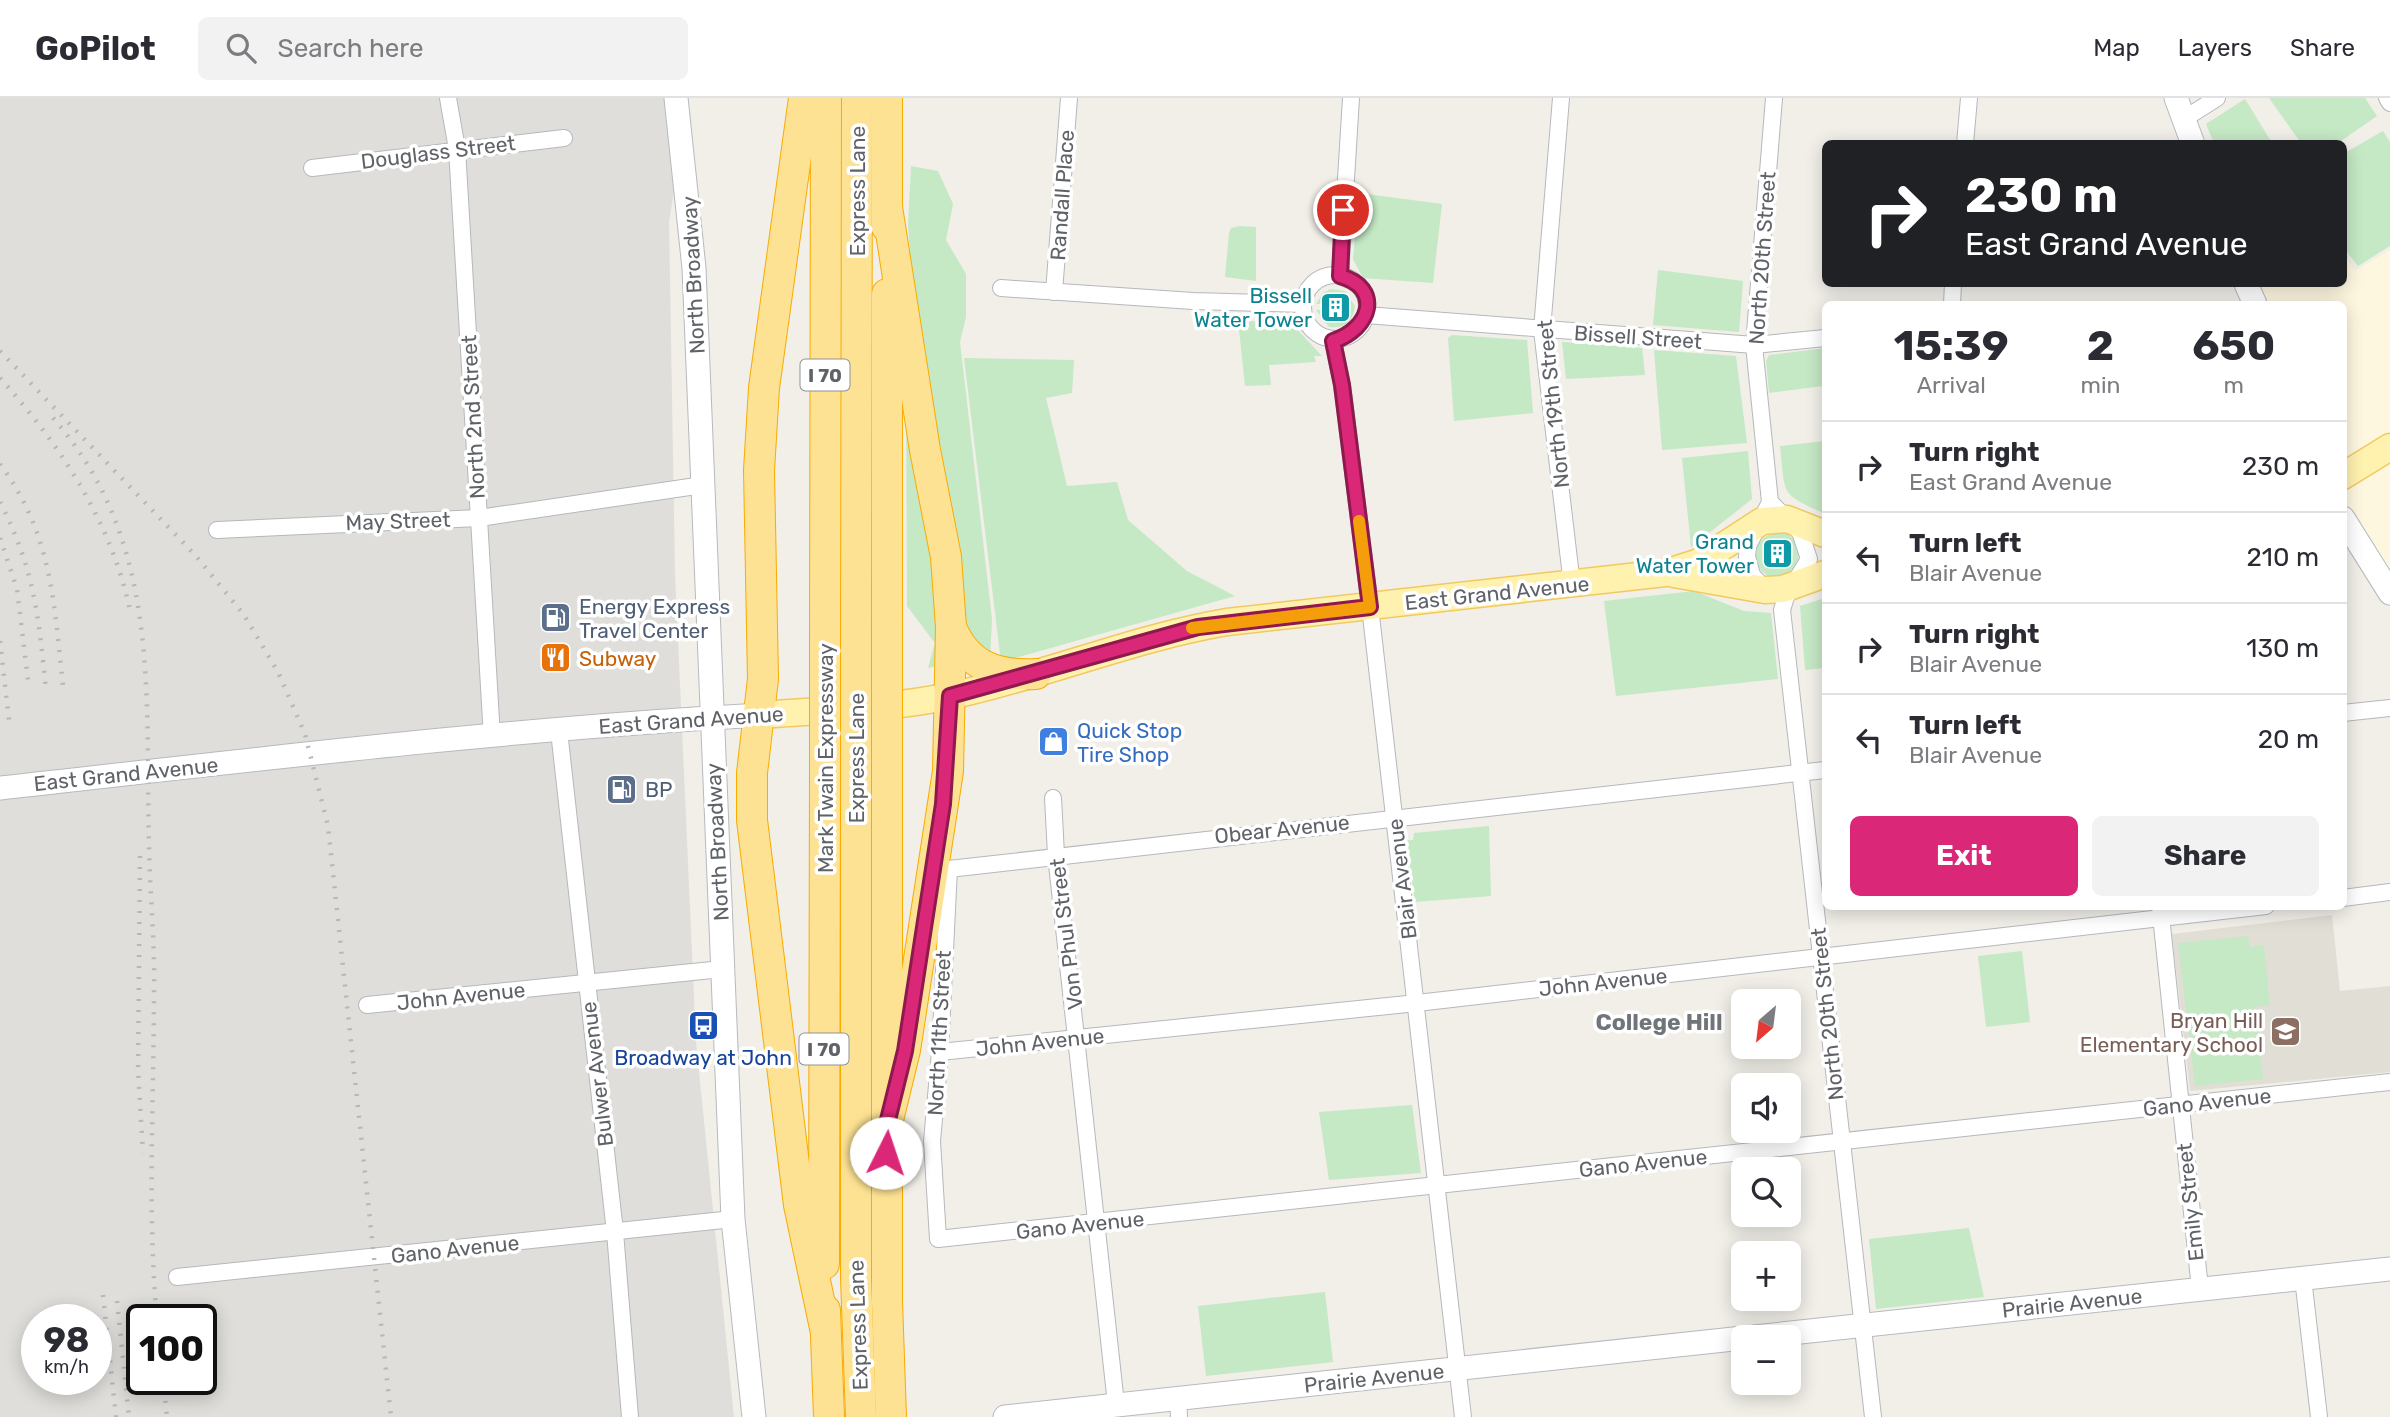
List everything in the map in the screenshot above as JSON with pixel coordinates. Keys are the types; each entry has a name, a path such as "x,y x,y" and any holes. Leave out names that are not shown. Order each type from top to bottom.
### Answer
{"highway":[{"path":"804,98 764,388 759,470 763,679 752,773 755,850 799,1205 825,1328"},
{"name":"Mark Twain Expressway","path":"826,98 825,1328 829,1404"},
{"name":"Express Lane","path":"857,98 855,1253 860,1403"},
{"path":"887,98 886,1128 888,1385 891,1417"},
{"path":"886,1128 905,1051 943,804 950,696 951,627 946,557 923,438 887,207"},
{"path":"951,627 966,654 981,666 998,672 1036,674"}],"main road":[{"name":"North Broadway","path":"676,98 693,255 710,718 733,1219 754,1417"},
{"path":"2180,109 2192,140"},
{"path":"2347,474 2390,447"},
{"name":"East Grand Avenue","path":"0,788 559,730 905,704 950,696 1036,674 1198,627 1665,573 1699,562 1773,514"},
{"path":"1773,514 1822,533"},
{"path":"2347,524 2390,593"},
{"name":"East Grand Avenue","path":"1665,573 1765,590 1793,586 1822,575"},
{"name":"Prairie Avenue","path":"1801,1332 2390,1269"},
{"name":"Prairie Avenue","path":"1005,1417 1116,1404 1178,1407 1457,1369 1731,1339"}],"street":[{"name":"North 2nd Street","path":"448,98 457,149 492,737"},
{"name":"Randall Place","path":"1055,292 1069,98"},
{"path":"1340,276 1351,98"},
{"name":"North 19th Street","path":"1561,98 1542,330 1572,584"},
{"name":"North 20th Street","path":"1774,98 1754,345 1773,514 1805,541 1809,559 1782,610 1873,1417"},
{"path":"1965,140 1969,98"},
{"path":"2180,109 2217,98"},
{"path":"2386,98 2390,103"},
{"name":"Douglass Street","path":"312,168 564,138"},
{"path":"1340,276 1362,289 1366,315 1355,332 1333,341 1309,325 1303,304 1315,282 1322,278 1340,276"},
{"path":"1001,288 1303,304"},
{"name":"Bissell Street","path":"1366,315 1754,345 1822,338"},
{"name":"Blair Avenue","path":"1333,341 1342,385 1370,607 1463,1417"},
{"name":"May Street","path":"217,530 479,518 703,485"},
{"path":"1773,514 1748,546 1747,557 1752,575 1782,610"},
{"path":"2347,713 2390,708"},
{"name":"Bulwer Avenue","path":"559,730 615,1233 630,1417"},
{"name":"Obear Avenue","path":"949,869 1822,770"},
{"name":"Von Phul Street","path":"1054,799 1056,855 1116,1404"},
{"name":"North 11th Street","path":"939,1239 932,1141 940,1052 949,869"},
{"path":"2347,897 2390,892"},
{"name":"John Avenue","path":"940,1052 1417,1003 1821,957 2161,912 2196,910"},
{"name":"Emily Street","path":"2161,912 2200,1289"},
{"name":"John Avenue","path":"368,1005 722,970"},
{"name":"Gano Avenue","path":"939,1239 2390,1082"},
{"name":"Gano Avenue","path":"177,1277 733,1219"},
{"path":"2303,1278 2319,1417"}],"shaded area":[{"path":"0,98 689,98 669,222 675,573 696,1042 734,1417 0,1417"},
{"path":"2390,250 2390,592 2347,506 2347,301 2265,301 2259,287 2347,287 2347,259 2355,271"},
{"name":"Bryan Hill Elementary School","path":"2332,915 2340,991 2390,986 2390,1072 2190,1091 2172,934"}],"green space":[{"path":"2269,98 2365,98 2377,116 2342,140 2299,140"},
{"path":"2245,99 2270,140 2213,140 2206,124"},
{"path":"2383,131 2390,142 2390,246 2358,266 2347,252 2347,152"},
{"path":"911,166 938,171 953,204 946,240 966,274 966,317 960,342 992,619 990,662 958,624 913,300 908,225"},
{"path":"1359,193 1442,204 1433,283 1363,278 1353,259"},
{"path":"1256,227 1256,281 1225,277 1229,233 1231,228"},
{"path":"1658,270 1743,281 1739,332 1653,325"},
{"path":"1331,289 1345,291 1355,306 1350,320 1340,327 1329,327 1316,310 1324,310 1325,317 1343,317 1344,301 1329,299 1328,304 1316,304 1323,293"},
{"path":"1238,320 1292,324 1322,356 1314,356 1316,362 1269,365 1271,385 1245,386"},
{"path":"1452,335 1527,340 1533,413 1454,421 1448,338"},
{"path":"1562,342 1642,348 1645,375 1566,379"},
{"path":"1822,348 1822,386 1769,393 1766,361 1769,355"},
{"path":"1654,350 1736,356 1747,443 1662,450"},
{"path":"964,358 1074,360 1072,393 1046,398 1067,486 1117,482 1128,520 1187,571 1235,596 1001,662"},
{"path":"906,361 939,563 937,666 928,668 935,643 907,606"},
{"path":"1822,441 1822,512 1799,501 1787,491 1780,446"},
{"path":"1748,451 1752,499 1691,547 1682,458"},
{"path":"1776,531 1791,536 1798,545 1799,556 1795,566 1787,574 1777,577 1766,574 1755,563 1757,542"},
{"path":"1694,591 1744,611 1771,613 1778,679 1616,696 1604,601"},
{"path":"1822,599 1822,668 1805,670 1800,606"},
{"path":"1489,826 1491,896 1415,902 1406,840 1413,840 1414,833"},
{"path":"2248,936 2250,947 2264,945 2270,1005 2254,1007 2263,1079 2195,1086 2178,943"},
{"path":"2022,951 2030,1022 1986,1027 1978,956"},
{"path":"1412,1105 1421,1173 1329,1180 1319,1112"},
{"path":"1969,1228 1984,1297 1876,1309 1869,1239"},
{"path":"1325,1292 1333,1362 1206,1376 1198,1306"}],"railway":[{"path":"0,351 196,556 244,615 278,672 305,734 328,826 391,1417"},
{"path":"0,378 44,431 82,488 112,549 131,615"},
{"path":"53,418 88,466 113,516 130,568 140,622 146,677 154,955 152,1196 156,1304"},
{"path":"0,464 31,516 48,570 63,686"},
{"path":"0,502 28,572 46,689"},
{"path":"0,538 17,589 29,688"},
{"path":"0,641 9,720"},
{"path":"140,856 138,1070 143,1153"},
{"path":"103,1295 116,1417"},
{"path":"117,1301 129,1417"},
{"path":"165,1395 167,1417"}],"slow traffic":[{"path":"1192,628 1370,607 1359,521"}],"place":[{"name":"Bissell Water Tower","path":"1335,307"},
{"name":"Grand Water Tower","path":"1777,553"},
{"name":"Energy Express Travel Center","path":"556,618"},
{"name":"Subway","path":"556,658"},
{"name":"Quick Stop Tire Shop","path":"1054,742"},
{"name":"BP","path":"622,789"},
{"name":"Broadway at John","path":"703,1025"},
{"name":"Bryan Hill Elementary School","path":"2286,1032"}],"district":[{"name":"College Hill","path":"1659,1022"}],"route":[{"path":"886,1153 886,1128 905,1051 948,771 950,696 1198,627 1370,607 1342,385 1333,341 1355,332 1366,315 1362,289 1348,278 1340,276 1343,210"}]}
